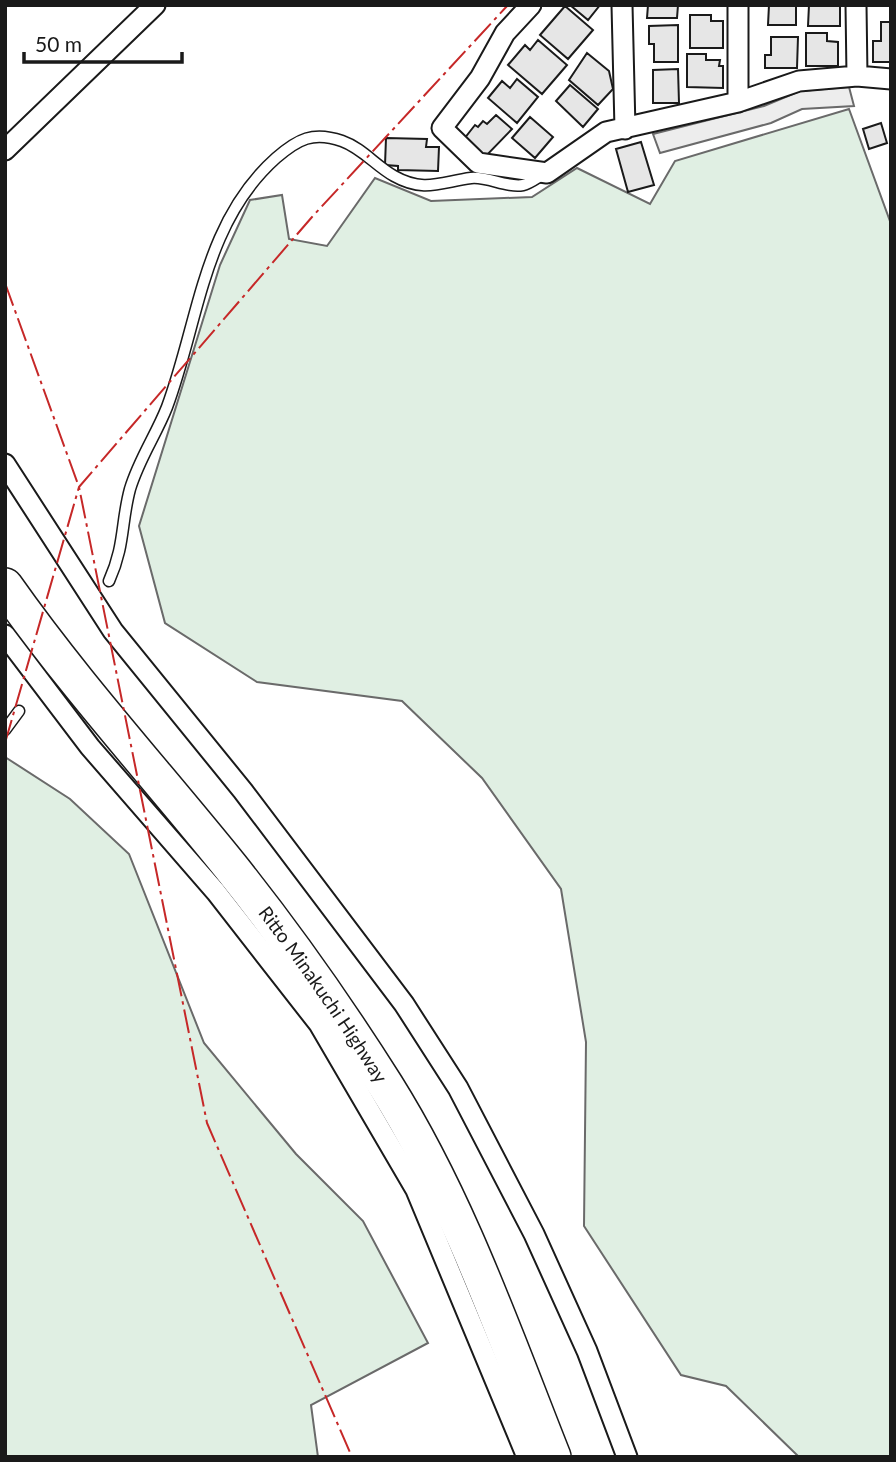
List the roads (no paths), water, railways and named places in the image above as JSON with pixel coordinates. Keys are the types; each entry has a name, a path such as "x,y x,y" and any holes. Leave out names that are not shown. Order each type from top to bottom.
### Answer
{"highway":[{"name":"Ritto Minakuchi Highway","path":"5,586 50,649 231,867 324,992 387,1088 446,1196 553,1457"}],"street":[{"path":"5,150 155,5"},
{"path":"531,5 505,33 481,78 442,128 478,163 547,173 606,132 738,102 799,81 856,76 891,79"},
{"path":"622,5 625,129"},
{"path":"737,5 738,102"},
{"path":"856,5 856,76"},
{"path":"5,464 113,631 243,791 356,940 404,1004 458,1088 534,1234 587,1351 627,1457"},
{"path":"5,635 90,747 216,892 319,1024 416,1190 527,1457"}],"lane":[{"path":"109,581 120,556 130,491 141,458 168,405 206,270 227,220 266,167 294,142 323,134 351,144 394,176 413,184 439,187 472,178 523,185 547,173"},
{"path":"5,730 19,711"}]}
